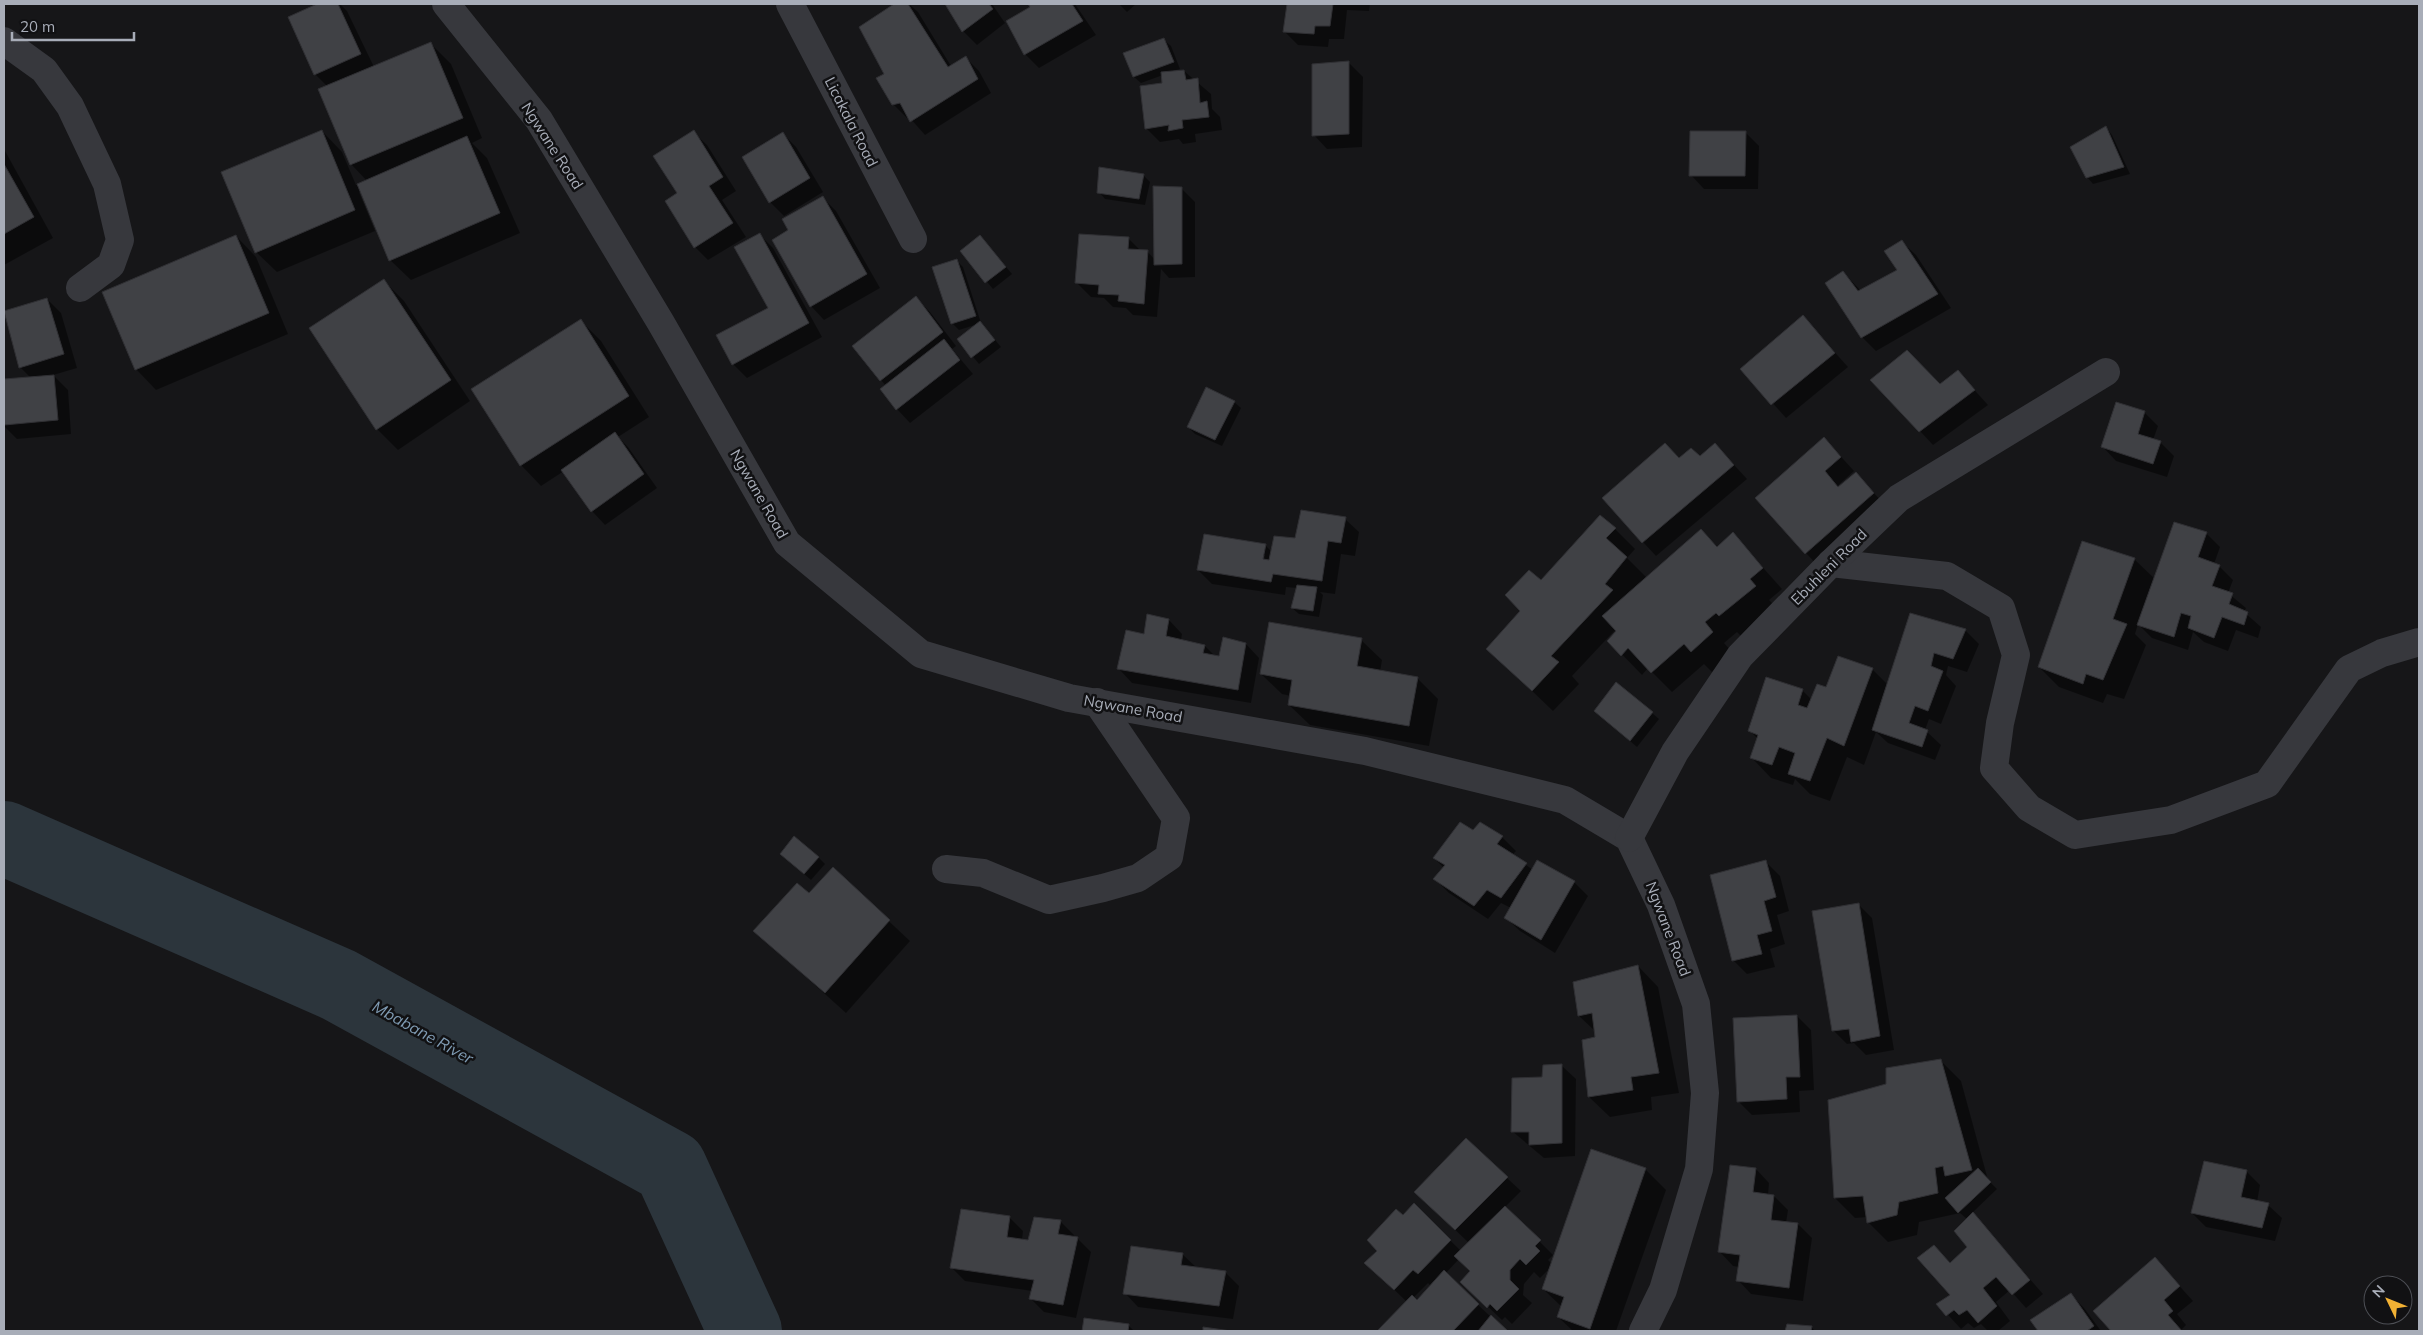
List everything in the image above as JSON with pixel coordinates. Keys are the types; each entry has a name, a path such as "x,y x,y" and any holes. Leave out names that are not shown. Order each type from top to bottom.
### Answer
{"street":[{"name":"Ngwane Road","path":"446,4 539,120 661,324 787,543 921,654 1069,698 1365,751 1566,800 1629,838 1662,905 1696,1004 1705,1093 1700,1169 1664,1290 1643,1331"},
{"name":"Licakala Road","path":"790,4 912,239"},
{"path":"4,41 44,70 70,106 106,184 120,240 111,265 80,288"},
{"name":"Ebuhleni Road","path":"1629,838 1675,752 1740,656 1831,563 1899,498 2106,372"},
{"path":"1831,563 1947,576 2001,608 2016,655 2000,723 1994,768 2029,808 2075,835 2171,820 2267,784 2349,669 2382,653 2419,642"},
{"path":"946,869 983,872 1049,900 1138,878 1169,857 1176,818 1097,702"}],"building":[{"path":"317,4 338,4 361,54 314,75 288,17"},
{"path":"894,4 908,4 948,67 966,56 978,79 910,122 900,103 892,105 876,78 884,74 859,27"},
{"path":"945,4 989,4 993,9 962,32"},
{"path":"1028,4 1072,4 1083,21 1024,55 1006,21 1030,7"},
{"path":"1287,4 1333,4 1330,26 1315,26 1314,34 1283,32"},
{"path":"1164,38 1174,62 1133,77 1123,53"},
{"path":"431,42 463,118 350,165 318,89"},
{"path":"1349,61 1349,134 1312,136 1312,64"},
{"path":"1184,70 1186,80 1198,78 1200,103 1207,101 1209,117 1182,120 1183,128 1168,131 1169,125 1145,129 1140,86 1162,83 1161,72"},
{"path":"2106,126 2124,167 2086,178 2070,147"},
{"path":"322,130 355,210 255,253 221,172"},
{"path":"694,130 723,177 709,186 733,223 694,248 665,201 677,193 653,156"},
{"path":"1690,131 1746,131 1745,176 1689,176"},
{"path":"783,132 810,178 769,203 742,157"},
{"path":"467,136 500,213 389,261 357,184"},
{"path":"4,164 34,217 4,234"},
{"path":"1099,167 1144,174 1139,199 1097,193"},
{"path":"1153,186 1182,187 1182,264 1154,265"},
{"path":"823,196 867,274 810,307 772,240 788,230 782,219"},
{"path":"760,233 809,323 732,365 716,335 768,308 734,247"},
{"path":"1079,234 1129,237 1128,249 1148,250 1144,304 1118,301 1119,295 1098,294 1099,285 1075,283"},
{"path":"236,235 269,313 135,370 102,292"},
{"path":"980,235 1006,267 985,283 960,251"},
{"path":"1902,240 1938,294 1861,338 1825,283 1843,271 1858,291 1897,270 1884,251"},
{"path":"957,259 976,316 951,324 932,267"},
{"path":"384,279 451,380 376,430 309,328"},
{"path":"916,296 943,332 880,381 852,346"},
{"path":"47,298 64,354 19,368 4,311"},
{"path":"1803,315 1835,353 1771,405 1740,369"},
{"path":"581,319 629,396 520,466 471,389"},
{"path":"980,321 995,340 971,358 957,339"},
{"path":"944,339 960,360 896,410 880,389"},
{"path":"1907,350 1940,384 1958,370 1975,390 1919,432 1870,380"},
{"path":"54,375 58,420 4,425 4,379"},
{"path":"1206,387 1235,401 1215,440 1187,427"},
{"path":"2116,402 2145,411 2138,434 2161,441 2153,464 2101,447"},
{"path":"615,432 644,474 591,512 561,470"},
{"path":"1824,437 1841,457 1825,471 1838,487 1856,472 1874,493 1805,554 1755,498"},
{"path":"1665,443 1679,458 1691,448 1700,456 1715,443 1734,465 1642,543 1602,498"},
{"path":"1301,510 1346,517 1341,543 1328,541 1322,581 1273,574 1271,582 1197,570 1204,534 1266,544 1263,559 1269,560 1274,536 1295,538"},
{"path":"1600,515 1616,528 1606,538 1627,557 1605,584 1613,590 1551,656 1559,662 1532,691 1486,649 1520,611 1505,595 1529,570 1541,580"},
{"path":"2174,522 2207,532 2198,557 2220,565 2212,586 2233,593 2229,604 2248,612 2244,625 2222,617 2214,638 2188,628 2191,616 2181,613 2174,637 2137,625"},
{"path":"1701,529 1717,547 1733,532 1763,568 1750,579 1756,586 1719,616 1716,613 1705,622 1713,632 1691,652 1684,644 1651,673 1628,648 1621,656 1607,641 1616,631 1602,616"},
{"path":"2082,541 2135,558 2113,619 2127,624 2103,680 2086,674 2083,684 2038,667"},
{"path":"1297,585 1317,587 1313,611 1291,608"},
{"path":"1910,613 1966,629 1953,659 1934,653 1931,666 1943,671 1928,711 1915,706 1909,723 1928,730 1922,747 1872,730"},
{"path":"1147,614 1169,619 1166,636 1205,645 1203,653 1219,656 1223,637 1246,643 1238,690 1117,669 1126,630 1144,634"},
{"path":"1269,622 1362,638 1357,666 1418,677 1409,726 1288,705 1292,680 1260,674"},
{"path":"1838,656 1873,668 1844,746 1827,738 1810,781 1788,774 1795,753 1779,747 1772,765 1750,758 1758,735 1748,731 1766,677 1803,689 1798,705 1807,708 1817,684 1826,687"},
{"path":"1616,682 1653,712 1630,741 1594,711"},
{"path":"1460,822 1473,830 1480,822 1503,836 1497,844 1527,863 1501,898 1487,890 1474,906 1433,879 1445,865 1433,858"},
{"path":"794,836 819,857 804,874 780,854"},
{"path":"1537,860 1575,881 1541,940 1504,918"},
{"path":"1766,860 1776,897 1764,901 1772,931 1757,935 1762,954 1732,961 1710,875"},
{"path":"833,867 890,920 825,993 753,931 797,883 809,893"},
{"path":"1859,903 1880,1036 1851,1042 1849,1029 1832,1031 1812,911"},
{"path":"1638,965 1659,1073 1631,1077 1633,1090 1588,1097 1582,1040 1595,1037 1592,1013 1578,1016 1573,982"},
{"path":"1797,1015 1800,1077 1786,1077 1787,1099 1737,1102 1733,1018"},
{"path":"1941,1059 1972,1170 1945,1176 1943,1166 1935,1168 1938,1193 1899,1202 1897,1215 1867,1223 1863,1196 1834,1198 1828,1100 1886,1084 1886,1068"},
{"path":"1562,1064 1562,1143 1529,1145 1529,1132 1511,1132 1512,1078 1542,1077 1543,1065"},
{"path":"1466,1138 1508,1177 1455,1230 1414,1192"},
{"path":"1591,1149 1646,1168 1590,1329 1557,1317 1564,1297 1542,1289"},
{"path":"2204,1161 2247,1170 2241,1197 2269,1203 2262,1228 2191,1213"},
{"path":"1730,1165 1756,1168 1753,1192 1774,1195 1771,1220 1798,1223 1789,1288 1736,1281 1740,1255 1718,1252"},
{"path":"1978,1168 1991,1182 1958,1213 1945,1198"},
{"path":"1414,1203 1451,1240 1418,1274 1413,1270 1394,1290 1364,1263 1377,1251 1367,1240 1396,1209 1403,1215"},
{"path":"1505,1206 1541,1240 1535,1246 1540,1251 1526,1265 1520,1259 1510,1270 1510,1280 1519,1289 1497,1311 1490,1304 1487,1308 1460,1282 1470,1271 1454,1256"},
{"path":"961,1209 1010,1216 1007,1237 1028,1240 1034,1217 1061,1220 1058,1234 1078,1237 1063,1305 1029,1299 1034,1280 950,1268"},
{"path":"1973,1212 2030,1280 2012,1295 1996,1277 1983,1288 1997,1306 1978,1323 1967,1310 1959,1315 1954,1310 1946,1316 1936,1304 1950,1295 1917,1258 1934,1245 1950,1263 1967,1247 1954,1231"},
{"path":"1131,1246 1183,1253 1181,1265 1226,1271 1219,1306 1123,1294"},
{"path":"2155,1257 2180,1286 2164,1300 2173,1311 2168,1315 2182,1331 2111,1331 2093,1311"},
{"path":"1444,1270 1479,1304 1453,1331 1377,1331 1412,1295 1417,1300"},
{"path":"2071,1293 2094,1326 2087,1331 2038,1331 2030,1320"},
{"path":"1491,1315 1508,1331 1478,1331"},
{"path":"1084,1318 1129,1324 1128,1331 1082,1331"},
{"path":"1787,1324 1812,1326 1811,1331 1785,1331"},
{"path":"1203,1327 1231,1331 1203,1331"}],"waterway":[{"name":"Mbabane River","path":"4,838 339,985 670,1167 745,1331"}]}
